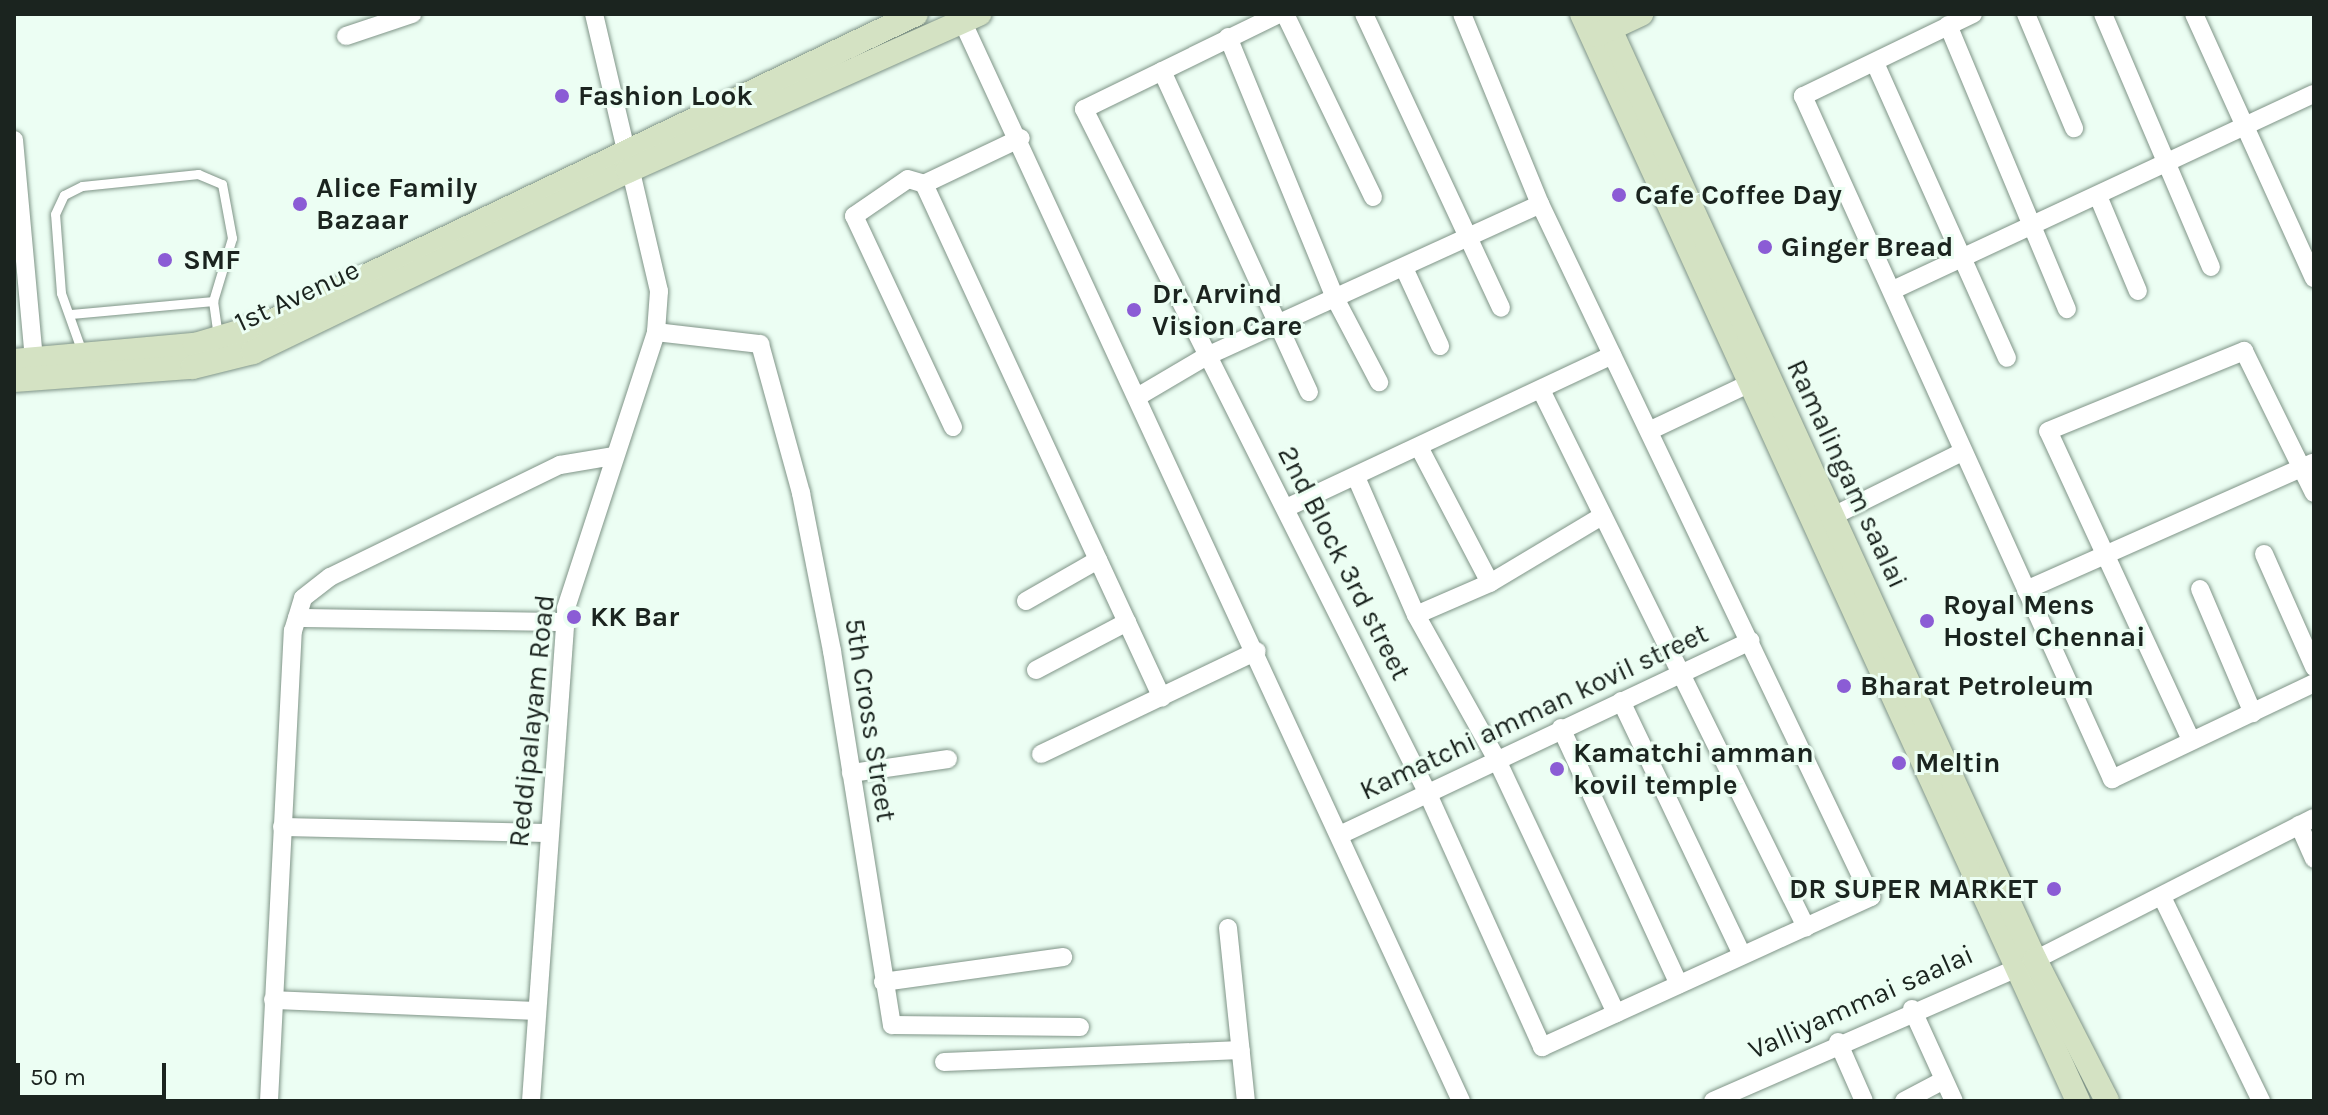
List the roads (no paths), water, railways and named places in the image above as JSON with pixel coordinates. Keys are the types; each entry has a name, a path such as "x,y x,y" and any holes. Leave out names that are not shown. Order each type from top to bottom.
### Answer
{"main road":[{"name":"1st Avenue","path":"24,370 83,355 218,340 266,324 625,147 916,14"},
{"path":"1582,14 1601,27 1758,379 1826,520 2023,963 2078,1101"},
{"path":"1601,27 1641,14"},
{"name":"1st Avenue","path":"24,370 193,367 253,352 628,171 968,16"},
{"path":"2023,963 2107,1101"}],"street":[{"path":"346,36 412,14"},
{"name":"Reddipalayam Road","path":"531,1101 534,1011 565,622 614,456 656,332 659,291 628,171 594,14"},
{"path":"1309,392 1162,71 1282,14 1373,197"},
{"path":"1364,14 1464,240 1501,308"},
{"path":"1356,477 1416,615 1496,758 1616,1013 1871,897 1651,430 1540,204 1462,14"},
{"path":"1973,14 1803,96 2112,779 2314,683"},
{"path":"2026,14 2074,128"},
{"path":"2103,14 2211,267"},
{"path":"2194,14 2314,278"},
{"path":"968,16 1461,1101"},
{"path":"1948,25 2067,309"},
{"path":"1228,37 1336,300 1379,382"},
{"path":"1875,63 2007,358"},
{"name":"2nd Block 3rd street","path":"1162,71 1084,109 1427,792 1542,1047 1616,1013"},
{"path":"1893,290 2314,94"},
{"path":"953,427 854,216 908,179 924,184 1021,138"},
{"path":"14,140 24,370"},
{"path":"924,184 1162,698"},
{"path":"2098,196 2138,291"},
{"path":"1139,396 1207,356 1336,300 1540,204"},
{"path":"1404,268 1440,346"},
{"name":"5th Cross Street","path":"656,332 760,344 801,493 851,773 888,1017 900,1029 1080,1027"},
{"path":"2191,740 2048,431 2244,351 2308,465 2314,493"},
{"path":"1286,508 1542,392 1612,355"},
{"path":"1651,430 1758,379"},
{"path":"1542,392 1602,516 1686,671 1806,927"},
{"path":"1419,447 1490,583"},
{"path":"1826,520 1962,452"},
{"path":"269,1101 282,827 297,618 303,598 330,577 560,465 614,456"},
{"path":"2026,590 2308,465"},
{"path":"1416,615 1490,583 1602,516"},
{"path":"2264,554 2314,667"},
{"path":"1026,601 1098,560"},
{"path":"2200,589 2253,713"},
{"path":"297,618 565,622"},
{"path":"1036,670 1127,622"},
{"name":"Kamatchi amman kovil street","path":"1342,834 1496,758 1751,641"},
{"path":"1041,754 1257,651"},
{"path":"1621,701 1742,955"},
{"path":"1561,728 1679,984"},
{"path":"851,773 948,759"},
{"path":"2306,821 2314,859"},
{"name":"Valliyammai saalai","path":"1713,1101 1838,1042 2163,899 2306,821"},
{"path":"282,827 548,833"},
{"path":"2163,899 2261,1101"},
{"path":"1228,928 1246,1101"},
{"path":"883,982 1063,957"},
{"path":"273,1000 534,1011"},
{"path":"1912,1009 1954,1101"},
{"path":"1838,1042 1864,1101"},
{"path":"944,1062 1241,1050"},
{"path":"1904,1101 1944,1080"}],"lane":[{"path":"83,355 59,273 55,214 64,195 184,176 211,177 228,197 229,264 213,301 218,340"},
{"path":"71,314 213,301"}],"place":[{"name":"Fashion Look","path":"562,96"},
{"name":"Cafe Coffee Day","path":"1619,195"},
{"name":"Alice Family Bazaar","path":"300,204"},
{"name":"Ginger Bread","path":"1765,247"},
{"name":"SMF","path":"165,260"},
{"name":"Dr. Arvind Vision Care","path":"1134,310"},
{"name":"KK Bar","path":"574,617"},
{"name":"Royal Mens Hostel Chennai","path":"1927,621"},
{"name":"Bharat Petroleum","path":"1844,686"},
{"name":"Meltin","path":"1899,763"},
{"name":"Kamatchi amman kovil temple","path":"1557,769"},
{"name":"DR SUPER MARKET","path":"2054,889"}]}
